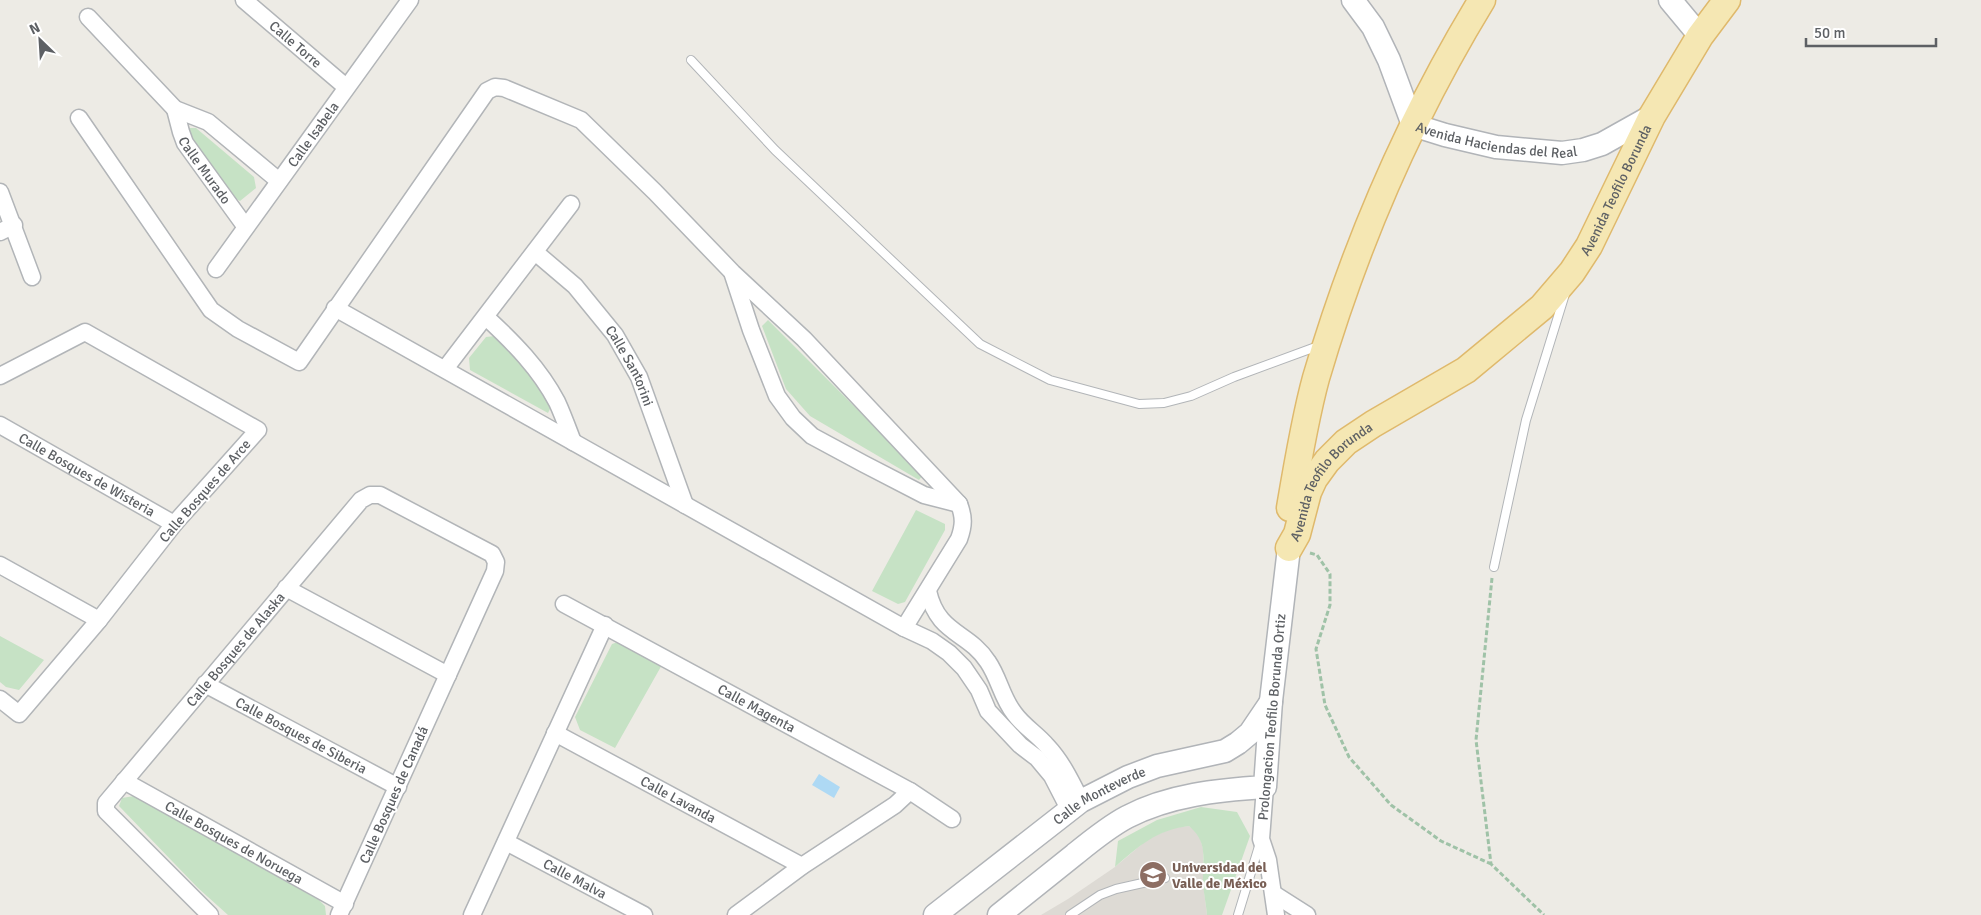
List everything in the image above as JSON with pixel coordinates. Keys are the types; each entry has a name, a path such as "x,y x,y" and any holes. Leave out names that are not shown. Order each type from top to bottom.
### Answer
{"main road":[{"name":"Avenida Haciendas del Real","path":"1353,0 1373,27 1389,60 1413,125 1496,147 1562,153 1583,150 1602,144 1652,116"},
{"name":"Avenida Teofilo Borunda","path":"1289,548 1287,533 1296,476 1316,379 1370,220 1413,125 1482,0"},
{"path":"1670,0 1700,36"},
{"name":"Avenida Teofilo Borunda","path":"1289,548 1297,534 1308,492 1314,479 1346,442 1466,370 1542,307 1572,272 1589,246 1652,116 1700,36 1727,0"},
{"name":"Prolongacion Teofilo Borunda Ortiz","path":"1265,787 1271,701 1289,548"},
{"name":"Calle Monteverde","path":"935,915 1075,805 1128,776 1157,766 1225,751 1238,743 1250,733 1271,701"},
{"path":"999,915 1091,842 1126,817 1158,804 1191,795 1228,789 1265,787"}],"street":[{"name":"Calle Torre","path":"244,0 346,87"},
{"name":"Calle Isabela","path":"216,268 410,0"},
{"name":"Calle Murado","path":"88,17 175,109 208,122 279,181"},
{"path":"79,118 211,310 224,320 299,362 487,91 495,87 504,88 581,120 667,204 733,273 804,338 959,504 963,514 964,526 959,539 904,628"},
{"name":"Calle Murado","path":"175,109 186,143 245,226"},
{"path":"0,192 7,229 32,277"},
{"path":"444,369 486,317 571,204"},
{"name":"Calle Santorini","path":"534,252 575,286 615,335 639,377 685,505"},
{"path":"733,273 777,396 793,418 812,436 864,464 924,495 959,504"},
{"path":"335,308 904,628 932,641 949,653 964,668 979,690 988,712 1020,745 1037,758 1075,805"},
{"path":"486,317 518,346 538,371 558,403 573,442"},
{"name":"Calle Bosques de Arce","path":"0,376 85,332 258,430 174,524 99,620 19,714 0,699"},
{"name":"Calle Bosques de Wisteria","path":"0,425 174,524"},
{"name":"Calle Bosques de Alaska","path":"210,915 110,815 106,807 109,797 361,500 370,495"},
{"name":"Calle Bosques de Canadá","path":"342,909 495,571 496,562 492,554 380,495 370,495"},
{"path":"0,566 99,620"},
{"path":"286,588 448,675"},
{"path":"928,591 932,606 939,618 950,629 976,647 988,663 1003,696 1014,714 1046,744 1061,763 1075,805"},
{"name":"Calle Magenta","path":"564,604 910,791 952,818"},
{"path":"472,915 605,625"},
{"name":"Calle Bosques de Siberia","path":"205,684 398,787"},
{"name":"Calle Lavanda","path":"555,733 802,866"},
{"name":"Calle Bosques de Noruega","path":"124,781 342,909"},
{"name":"Prolongacion Teofilo Borunda Ortiz","path":"1265,787 1261,839 1274,894 1276,915"},
{"path":"736,915 802,866 895,805 910,791"},
{"name":"Calle Malva","path":"506,842 644,915"},
{"path":"1274,894 1307,915"}],"lane":[{"path":"691,60 774,150 980,344 1050,380 1139,404 1164,403 1191,396 1234,376 1328,342"},
{"path":"1494,567 1526,420 1572,272"},
{"path":"1238,915 1261,839"},
{"path":"1070,915 1100,895 1116,889 1165,878"}],"path":[{"path":"1289,548 1317,555 1330,574 1330,605 1316,650 1325,705 1349,757 1390,805 1441,841 1492,864 1544,915"},
{"path":"1492,864 1476,740 1494,567"}],"shaded area":[{"name":"Universidad del Valle de México","path":"1189,826 1199,834 1203,849 1203,883 1207,915 1041,915 1115,867 1148,839 1172,828"}],"green space":[{"path":"188,128 196,128 254,177 256,188 240,201 231,196 187,134"},
{"path":"768,320 923,475 919,480 810,416 786,389 762,326"},
{"path":"495,336 526,364 552,405 548,413 470,370 469,358 486,337"},
{"path":"916,510 945,524 945,530 905,602 898,604 872,591"},
{"path":"0,636 44,660 19,690 6,687 0,682"},
{"path":"621,641 663,663 615,748 580,730 575,717 612,644"},
{"path":"134,796 319,900 325,906 326,915 228,915 198,888 119,806 122,798"},
{"path":"1201,807 1237,812 1250,836 1222,915 1207,915 1203,884 1202,845 1195,832 1189,826 1157,835 1140,846 1115,867 1118,841 1157,820"}],"water":[{"path":"819,774 840,787 834,798 812,785"}],"place":[{"name":"Universidad del Valle de México","path":"1153,875"}]}
